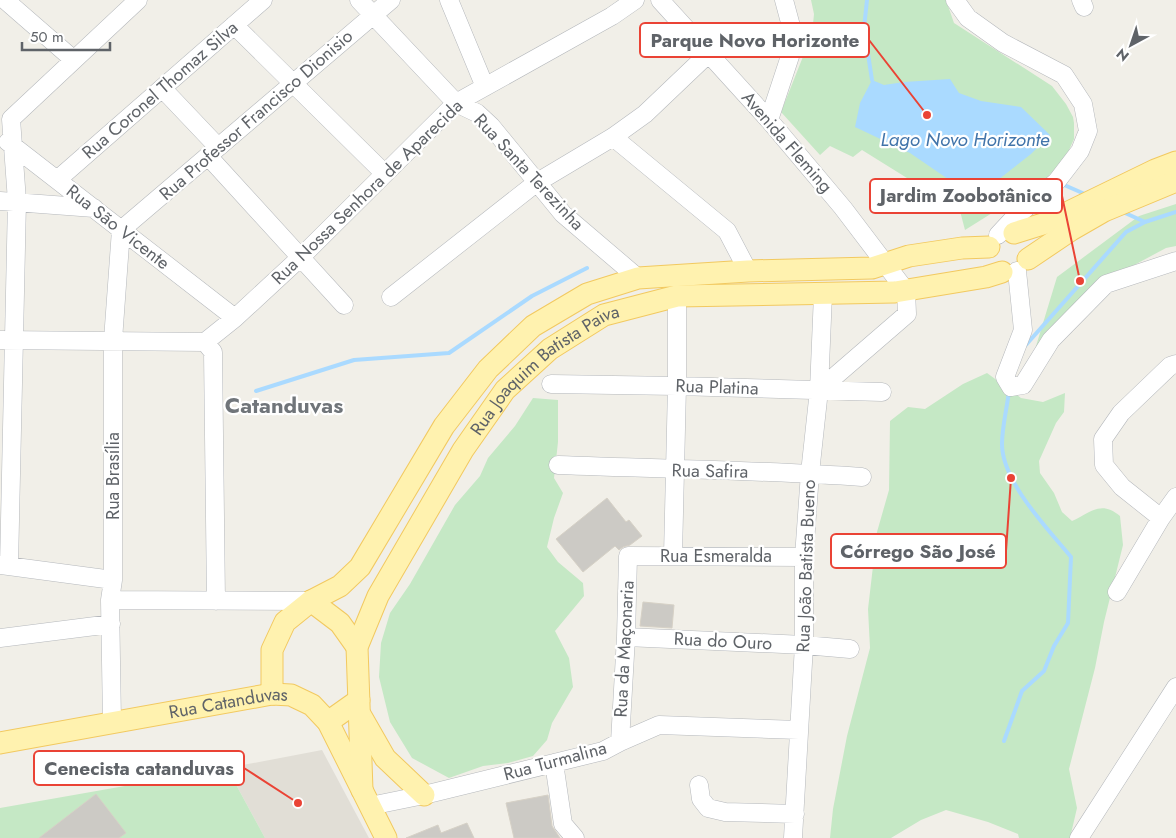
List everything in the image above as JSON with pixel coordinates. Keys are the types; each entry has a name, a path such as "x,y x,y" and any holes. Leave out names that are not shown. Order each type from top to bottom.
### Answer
{"main road":[{"name":"Rua Joaquim Batista Paiva","path":"272,694 272,650 286,622 311,601 340,586 360,567 444,426 488,369 533,326 587,294 638,278 748,271 872,268 910,256 962,248 1000,238 1046,222 1155,170 1176,162"},
{"name":"Rua Joaquim Batista Paiva","path":"366,798 357,647 383,588 463,450 505,390 550,349 604,315 677,296 906,291 986,277 1016,267 1071,230 1104,211 1176,181"},
{"path":"1000,238 1027,243 1016,267 990,262 1000,238"},
{"path":"311,601 340,623 357,647"},
{"name":"Rua Catanduvas","path":"0,743 272,694 291,695 312,705 328,722 386,838"},
{"path":"328,722 360,707 385,758 424,795"}],"street":[{"path":"6,0 74,60"},
{"path":"113,580 5,565 9,201 6,141 11,119 138,0"},
{"name":"Rua Coronel Thomaz Silva","path":"57,180 263,0"},
{"name":"Rua Santa Terezinha","path":"359,0 456,103 477,113 491,126 536,184 563,214 638,278"},
{"name":"Rua Professor Francisco Dionisio","path":"121,230 391,0"},
{"path":"449,0 485,87"},
{"name":"Rua Nossa Senhora de Aparecida","path":"205,342 235,318 301,256 456,103 612,16 634,0"},
{"name":"Avenida Fleming","path":"660,0 770,120 844,208 906,291"},
{"path":"770,120 795,41 784,0"},
{"path":"955,0 968,18 996,38 1064,75 1083,104 1088,131 1080,151 1057,181 1011,221 1000,238"},
{"path":"234,25 384,174"},
{"path":"391,297 536,184 613,137 645,114 708,54"},
{"path":"162,88 213,152 344,305"},
{"path":"613,137 727,231 748,271"},
{"name":"Rua São Vicente","path":"6,141 235,318"},
{"path":"9,201 94,208"},
{"name":"Rua Brasília","path":"112,722 110,600 113,580 113,340 121,230"},
{"path":"1016,267 1023,330 1005,377 1011,387 1023,385 1051,340 1106,284 1176,261"},
{"path":"819,390 908,314 906,291"},
{"name":"Rua João Batista Bueno","path":"793,838 804,645 804,557 810,473 819,390 823,294"},
{"path":"673,556 677,296"},
{"path":"7,340 205,342 213,352 216,600"},
{"path":"1160,518 1122,487 1104,465 1103,439 1120,413 1170,366 1176,364"},
{"name":"Rua Platina","path":"552,384 882,392"},
{"name":"Rua Safira","path":"558,465 810,473 862,477"},
{"path":"1117,592 1160,518 1176,497"},
{"name":"Rua Esmeralda","path":"628,556 804,557"},
{"name":"Rua da Maçonaria","path":"620,742 628,556"},
{"path":"110,600 311,601"},
{"path":"0,638 111,624"},
{"name":"Rua do Ouro","path":"626,637 804,645 850,649"},
{"path":"1079,838 1176,687"},
{"name":"Rua Turmalina","path":"366,798 424,795 603,751 659,725 799,730"},
{"path":"554,763 563,824 575,838"},
{"path":"699,785 701,799 708,808 725,812 795,814"}],"shaded area":[{"path":"322,750 369,838 265,838 227,768"}],"green space":[{"path":"811,0 946,0 954,23 1052,86 1066,104 1073,117 1074,139 1064,161 1043,181 965,230 960,211 862,150 853,157 830,146 820,155 781,112 812,34 814,14"},
{"path":"1176,204 1176,246 1166,248 1097,285 1033,356 1057,277 1139,216"},
{"path":"987,373 1021,398 1043,402 1065,393 1064,412 1056,423 1039,461 1040,473 1054,493 1062,512 1072,521 1101,508 1113,511 1120,516 1123,545 1095,668 1069,769 1077,808 1070,838 1019,838 1018,834 988,822 946,810 921,820 891,838 830,838 833,809 847,736 870,648 868,609 877,532 889,490 890,421 908,407 925,409 963,384"},
{"path":"533,398 558,400 558,442 554,478 563,493 554,518 547,547 558,562 583,583 584,596 555,631 569,658 573,687 552,723 547,740 533,756 508,763 483,766 449,778 412,758 390,722 379,677 381,643 390,613 410,584 455,505 480,476 488,458 515,426"},
{"path":"227,768 265,838 0,838 0,808"}],"water":[{"name":"Lago Novo Horizonte","path":"950,79 959,93 981,101 1021,107 1050,135 1031,154 989,187 948,179 910,153 855,127 860,103 872,80 884,85"}],"building":[{"path":"607,498 626,522 629,520 642,536 619,550 615,546 583,572 556,539"},
{"path":"643,602 674,605 672,628 640,626"},
{"path":"96,794 126,833 119,838 39,838"},
{"path":"548,795 552,826 560,838 514,838 506,803"},
{"path":"467,823 474,838 406,838 438,825 441,833"}],"waterway":[{"path":"867,0 864,28 872,80"},
{"path":"1062,184 1087,195"},
{"path":"1123,212 1145,222"},
{"path":"1025,346 1126,232 1145,222 1176,212"},
{"path":"256,391 354,360 449,353 532,296 587,268"},
{"path":"1004,741 1022,691 1044,671 1054,646 1068,623 1071,557 1028,504 1018,489 1004,459 1002,444 1009,391"}],"place":[{"name":"Parque Novo Horizonte","path":"927,115"},
{"name":"Jardim Zoobotânico","path":"1080,281"},
{"name":"Córrego São José","path":"1011,478"},
{"name":"Cenecista catanduvas","path":"298,803"}],"district":[{"name":"Catanduvas","path":"284,405"}]}
